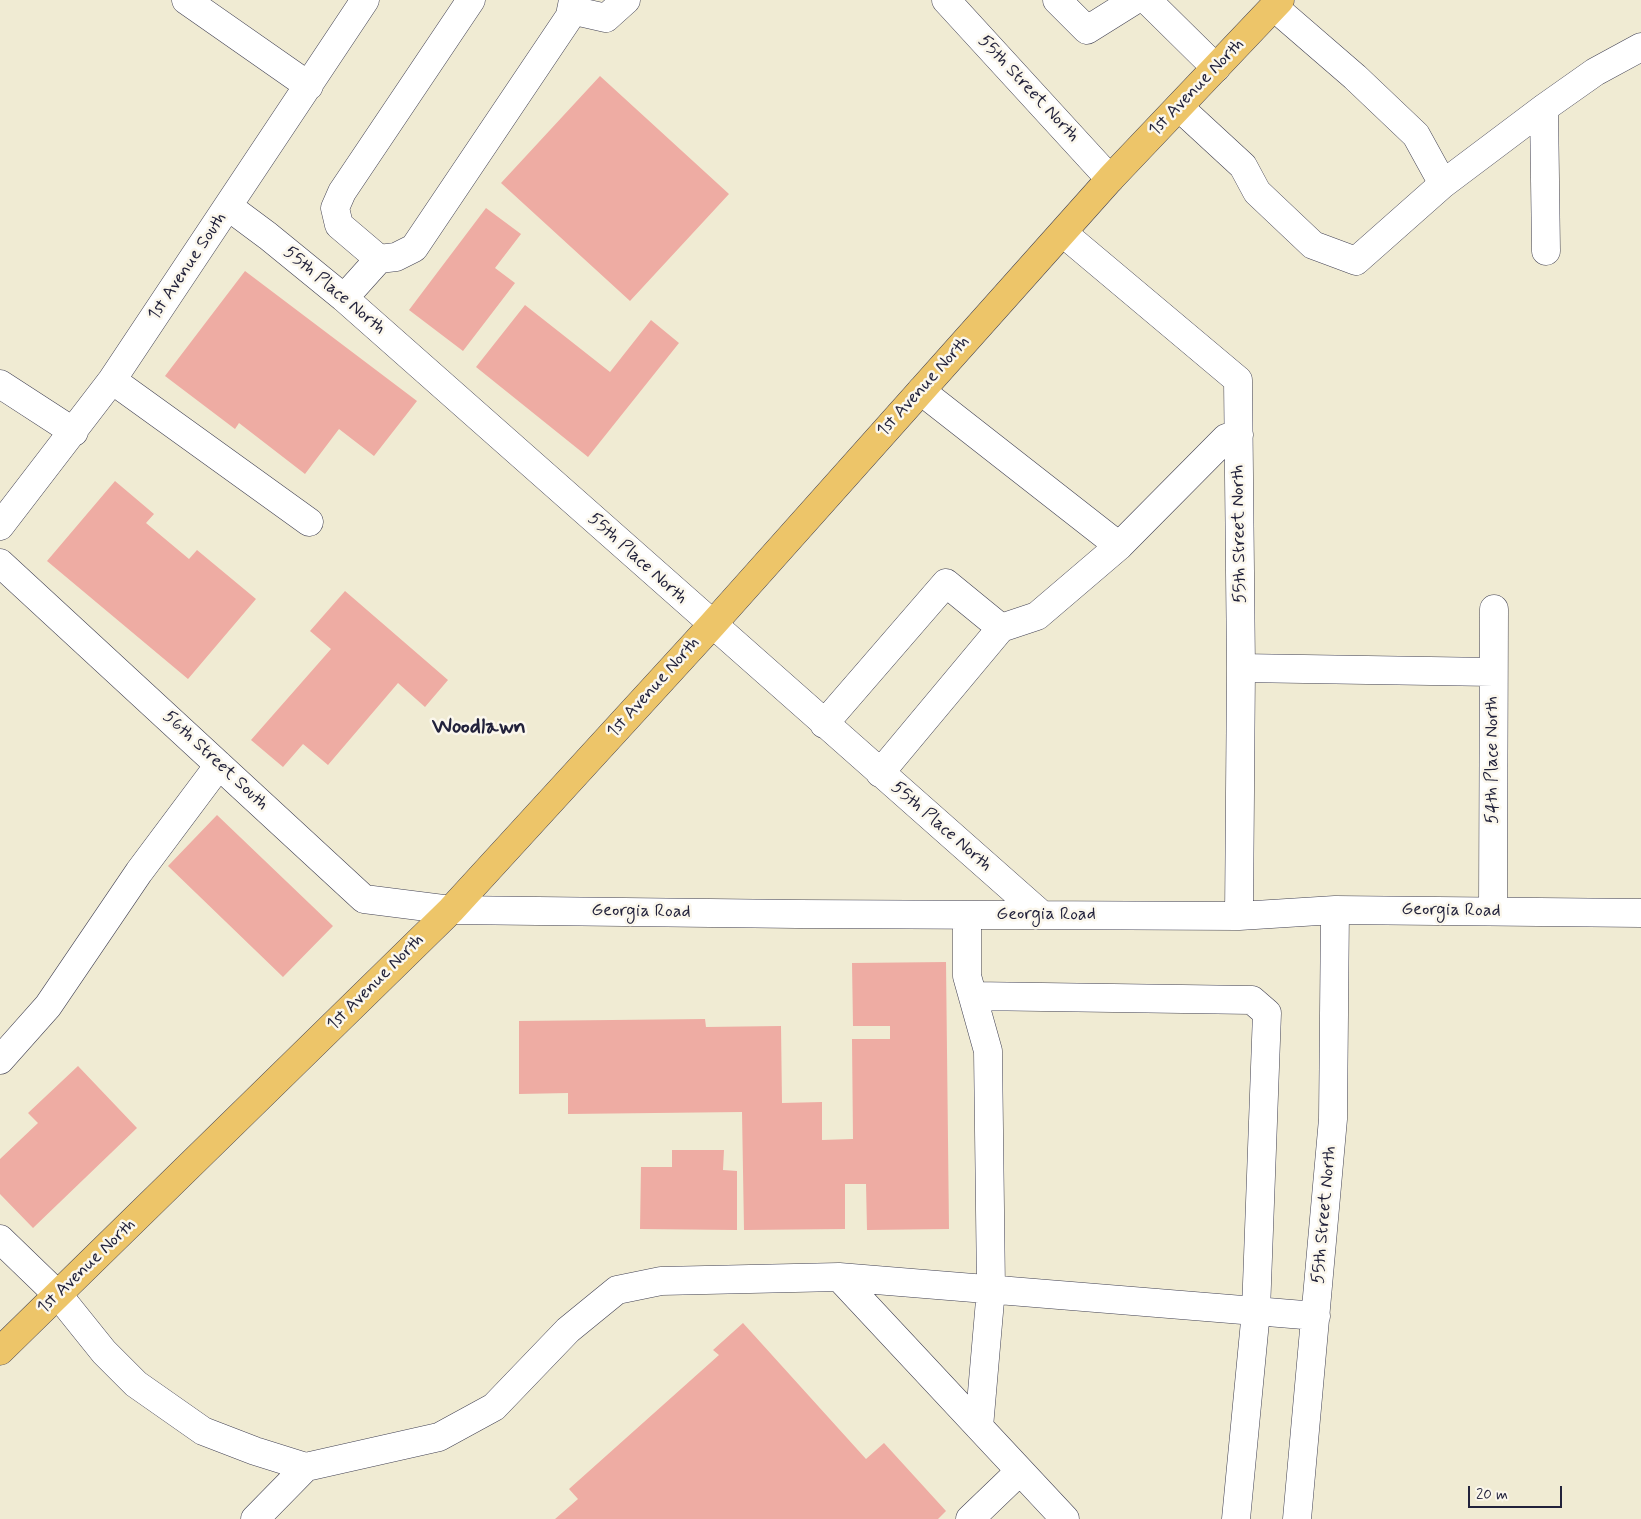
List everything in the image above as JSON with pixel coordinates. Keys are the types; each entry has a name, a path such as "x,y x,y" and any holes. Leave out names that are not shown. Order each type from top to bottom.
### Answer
{"main road":[{"name":"1st Avenue North","path":"0,1351 59,1296 451,910 712,625 1110,179 1277,4"}],"street":[{"path":"186,0 310,86"},
{"name":"1st Avenue South","path":"0,526 112,380 310,86 365,0"},
{"path":"379,259 339,225 335,208 342,192 471,0"},
{"path":"344,298 379,259 396,257 414,248 570,16 572,5 606,18 626,0"},
{"name":"55th Street North","path":"946,0 1110,179"},
{"path":"1057,0 1087,30 1135,0"},
{"path":"1147,0 1216,68"},
{"path":"1277,4 1416,135 1443,184"},
{"path":"1178,107 1243,166 1257,192 1313,245 1356,261 1443,184 1544,108 1595,72 1641,47"},
{"path":"1544,108 1546,251"},
{"name":"55th Place North","path":"228,207 268,236 344,298 1042,915"},
{"name":"55th Street North","path":"1063,233 1238,380 1241,668 1240,916"},
{"path":"112,380 310,522"},
{"path":"0,384 74,432"},
{"path":"921,391 1119,546"},
{"path":"880,773 1001,628 1037,616 1119,546 1226,438 1239,436"},
{"name":"56th Street South","path":"0,563 364,899 451,910"},
{"path":"824,724 946,583 1001,628"},
{"name":"54th Place North","path":"1493,911 1494,609"},
{"path":"1241,668 1493,672"},
{"path":"0,1060 48,1006 139,872 219,764"},
{"name":"Georgia Road","path":"451,910 1240,916 1335,910 1641,913"},
{"name":"55th Street North","path":"1298,1519 1333,1119 1335,910"},
{"path":"967,915 967,976 988,1051 991,1289 979,1427"},
{"path":"973,996 1252,1000 1267,1013 1256,1310 1236,1519"},
{"path":"0,1239 59,1296 104,1352 144,1390 204,1431 255,1451 306,1467 439,1437 494,1407 568,1330 617,1290 661,1281 839,1278 1316,1316"},
{"path":"839,1278 1065,1519"},
{"path":"256,1519 306,1467"},
{"path":"970,1519 1020,1471"}],"building":[{"path":"600,76 729,194 630,301 501,183"},
{"path":"486,208 521,234 495,268 515,283 463,351 409,310"},
{"path":"245,271 417,401 374,456 339,429 305,474 239,423 235,429 165,376"},
{"path":"525,305 610,372 651,320 679,343 588,457 476,367"},
{"path":"115,481 154,514 146,523 189,559 197,550 256,599 188,679 47,561"},
{"path":"345,591 448,680 425,707 398,683 328,765 303,744 283,767 251,740 331,649 310,631"},
{"path":"217,815 333,926 283,977 168,866"},
{"path":"946,962 949,1229 867,1230 866,1184 845,1184 845,1229 744,1230 742,1112 568,1114 568,1093 519,1094 519,1021 705,1019 706,1027 781,1026 782,1103 822,1102 822,1140 853,1139 852,1039 890,1039 890,1026 853,1026 852,963"},
{"path":"78,1066 137,1128 33,1228 0,1194 0,1159 38,1123 28,1113"},
{"path":"672,1150 724,1150 723,1170 737,1171 737,1230 640,1229 641,1167 672,1167"},
{"path":"743,1323 866,1459 884,1443 946,1511 938,1519 555,1519 578,1499 569,1489 719,1355 713,1350"}],"district":[{"name":"Woodlawn","path":"479,728"}]}
